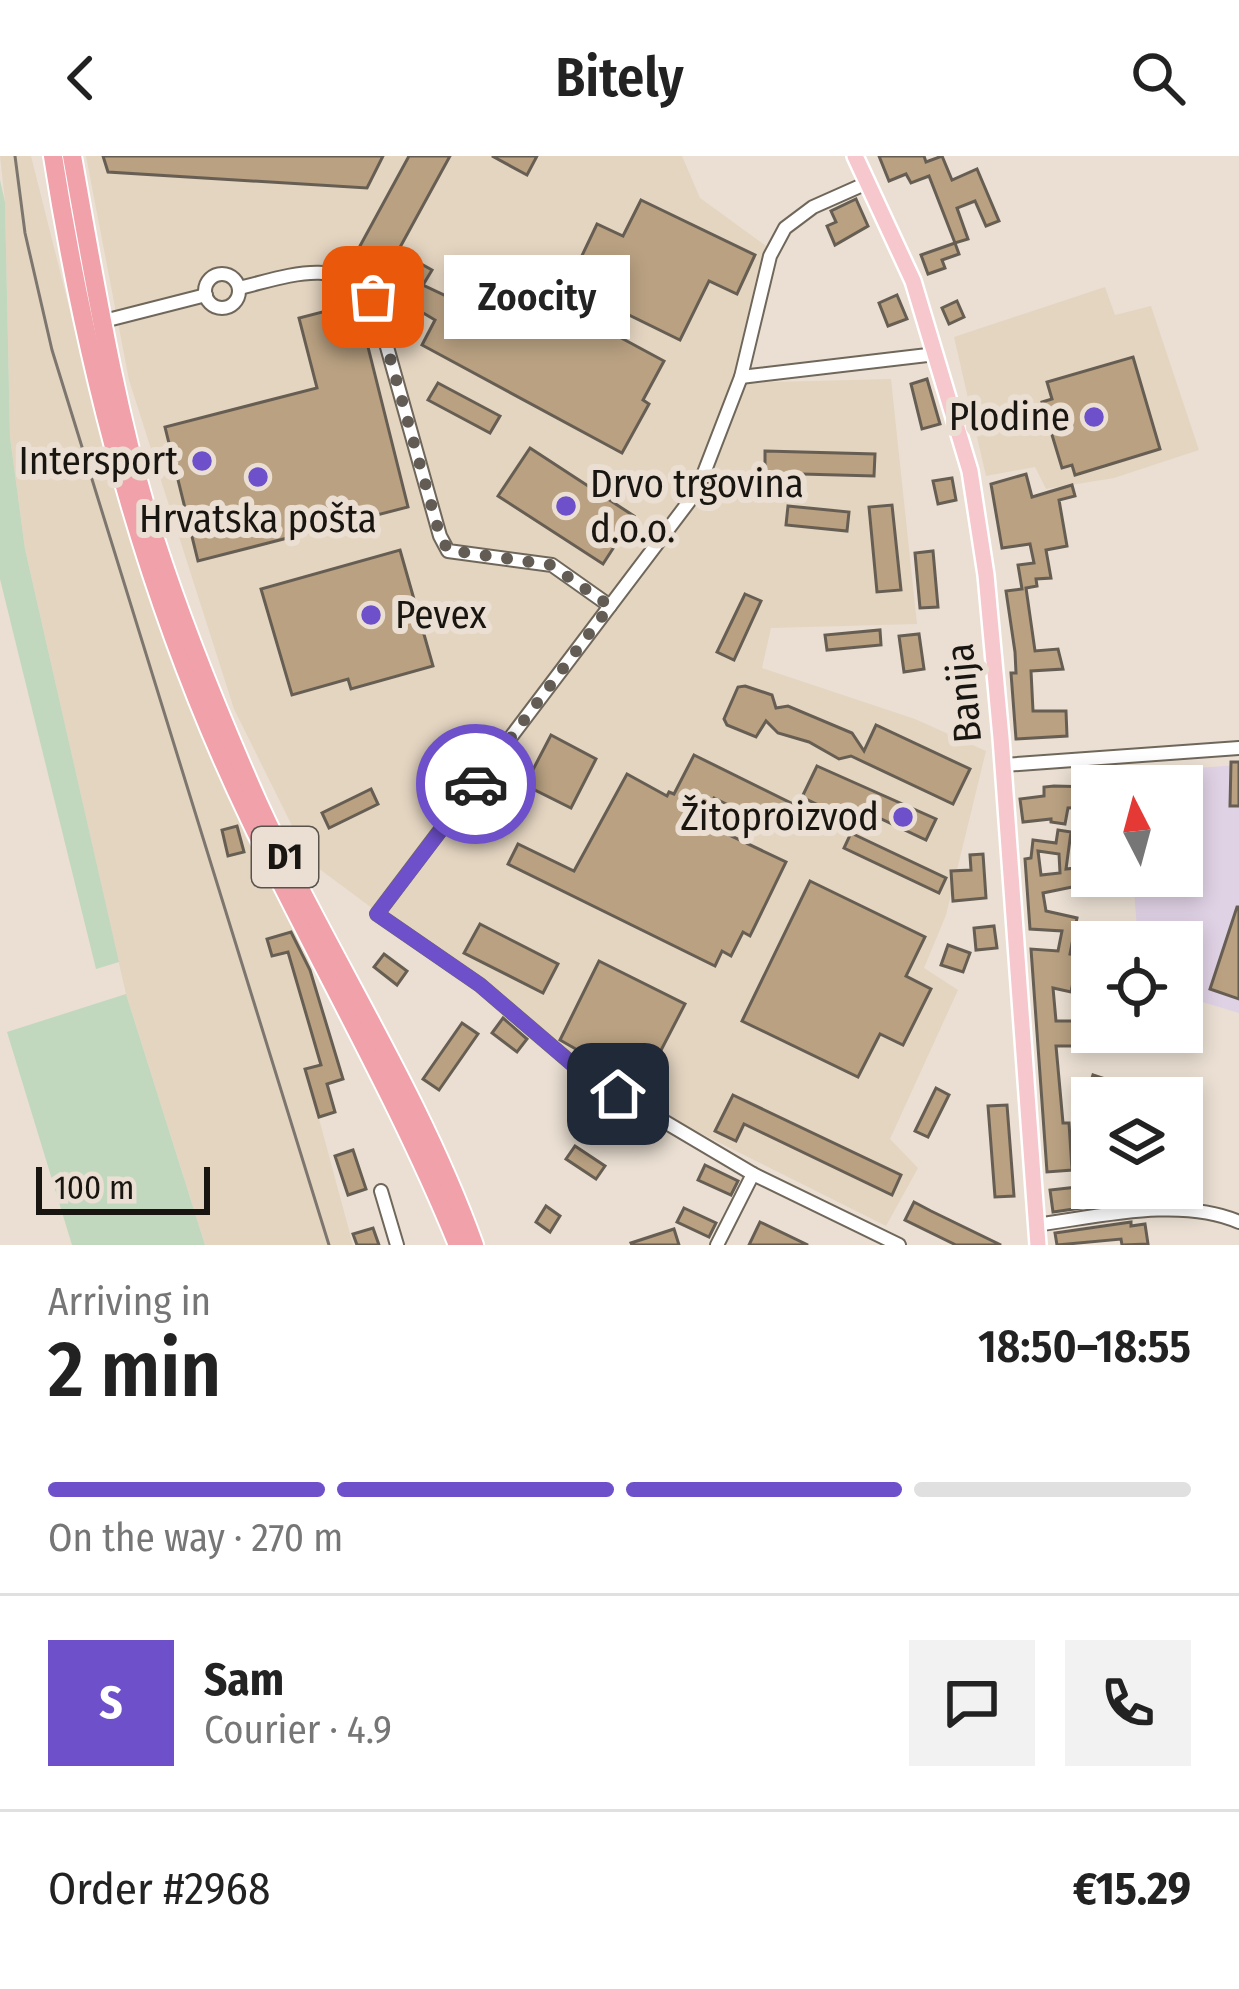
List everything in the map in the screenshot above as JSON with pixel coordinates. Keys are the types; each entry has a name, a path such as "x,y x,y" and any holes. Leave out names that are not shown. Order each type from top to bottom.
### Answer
{"highway":[{"name":"D1","path":"53,156 83,326 143,549 196,697 248,816 406,1126 458,1245"},
{"name":"D1","path":"72,156 143,497 208,685 260,806 422,1121 474,1245"}],"main road":[{"name":"Banija","path":"855,156 913,280 970,471 986,575 1004,766 1038,1245"}],"street":[{"path":"867,183 813,207 785,228 770,256 741,377 698,491 377,914 480,985 584,1074 754,1174 899,1245"},
{"path":"239,288 313,270 335,273 364,287 373,297 440,536 448,550 551,565 610,606"},
{"path":"218,275 229,275 239,288 236,302 227,308 211,304 206,295 209,280 218,275"},
{"path":"83,326 206,295"},
{"path":"741,377 936,354"},
{"path":"1004,766 1239,748"},
{"path":"717,1245 754,1174"},
{"path":"381,1191 397,1245"},
{"path":"1035,1225 1186,1208 1217,1212 1239,1222"}],"shaded area":[{"path":"0,156 31,156 114,486 166,638 246,838 299,930 343,1079 311,1089 353,1245 205,1245 126,994 25,549 10,437"},
{"path":"86,156 682,156 700,198 766,246 734,383 891,379 917,624 771,628 762,668 915,719 986,751 946,915 924,968 958,990 890,1139 918,1168 886,1226 662,1114 558,1046 310,862 234,709 129,380"},
{"path":"1105,287 1115,315 1151,306 1199,450 1114,478 1046,489 1035,467 986,476 954,337"},
{"path":"1239,765 1239,1013 1203,1002 1203,921 1136,921 1135,897 1203,897 1203,768"}],"green space":[{"path":"0,180 5,202 10,437 25,549 119,962 96,969 0,579"},
{"path":"126,994 205,1245 72,1245 7,1032"}],"building":[{"path":"103,156 383,156 367,188 108,172"},
{"path":"409,156 450,156 398,251 432,270 423,285 474,309 495,270 664,361 643,400 649,404 622,453 422,345 435,320 348,268"},
{"path":"492,156 537,156 527,175"},
{"path":"879,156 924,156 926,162 942,156 952,180 977,169 999,221 986,226 975,201 957,208 968,239 955,243 929,176 911,183 906,174 889,181"},
{"path":"856,199 868,226 835,245 827,226 836,222 831,211"},
{"path":"641,200 755,255 737,294 709,281 680,340 568,285 597,224 623,236"},
{"path":"955,243 959,254 942,260 945,268 928,274 921,255"},
{"path":"897,295 907,319 888,326 879,303"},
{"path":"957,301 964,317 949,324 942,308"},
{"path":"357,303 408,507 198,561 165,427 317,388 299,318"},
{"path":"1133,357 1160,449 1075,475 1072,465 1062,468 1042,402 1052,399 1047,382"},
{"path":"927,379 940,424 922,429 911,384"},
{"path":"438,383 500,416 490,433 428,400"},
{"name":"Drvo trgovina d.o.o.","path":"530,448 634,516 603,564 498,496"},
{"path":"765,451 875,454 874,476 765,473"},
{"path":"1026,474 1032,497 1072,485 1075,496 1059,500 1067,546 1046,550 1051,578 1036,579 1037,586 1026,588 1035,651 1058,649 1063,669 1031,671 1033,711 1066,711 1067,736 1016,739 1011,673 1016,673 1015,652 1006,591 1022,589 1018,565 1034,563 1030,544 1002,548 991,484"},
{"path":"952,478 956,500 938,504 933,481"},
{"path":"892,505 901,590 877,592 869,507"},
{"path":"788,506 849,512 847,531 786,525"},
{"name":"Pevex","path":"400,550 433,666 351,689 348,679 292,695 261,589"},
{"path":"933,551 938,607 920,608 915,553"},
{"path":"745,594 761,601 734,660 717,652"},
{"path":"880,630 881,645 827,650 825,635"},
{"path":"919,634 924,669 904,672 899,636"},
{"path":"738,687 772,695 776,708 788,706 852,733 864,751 876,725 970,769 953,804 851,756 839,759 809,742 778,733 766,721 756,737 727,725 724,719"},
{"path":"551,735 596,759 571,808 525,785"},
{"path":"694,755 797,806 784,833 714,798 702,822 786,862 750,936 743,932 731,956 722,951 715,966 508,864 518,844 574,871 627,774 667,796 674,794"},
{"path":"1231,762 1239,762 1239,806 1230,806"},
{"path":"817,766 936,819 926,840 860,809 853,822 802,797"},
{"path":"1071,786 1065,824 1051,819 1023,822 1020,799 1044,796 1044,787"},
{"path":"371,789 378,804 329,828 322,813"},
{"path":"237,826 244,852 228,856 222,830"},
{"path":"1058,830 1071,832 1066,869 1071,868 1071,887 1043,893 1046,911 1077,918 1071,921 1071,992 1053,988 1056,1021 1071,1021 1071,1046 1056,1046 1063,1123 1069,1123 1071,1170 1047,1172 1031,949 1058,951 1062,931 1030,929 1025,859 1031,858 1033,840 1056,843","holes":["1038,851 1059,854 1060,873 1041,875"]},
{"path":"851,833 946,878 939,893 844,848"},
{"path":"983,854 986,898 953,901 951,871 971,870 970,855"},
{"path":"810,881 925,937 906,976 931,989 903,1045 880,1034 858,1077 742,1021"},
{"path":"1239,907 1239,999 1210,989"},
{"path":"480,924 558,964 543,993 464,953"},
{"path":"994,926 997,948 976,950 974,928"},
{"path":"291,932 310,970 343,1079 327,1084 335,1112 319,1117 305,1069 321,1065 288,952 272,956 267,939"},
{"path":"948,945 970,953 963,972 941,965"},
{"path":"384,954 407,971 397,985 374,967"},
{"path":"599,961 685,1004 642,1087 560,1040"},
{"path":"503,1018 527,1039 517,1052 492,1033"},
{"path":"462,1023 478,1034 439,1090 423,1079"},
{"path":"936,1088 949,1095 928,1137 915,1131"},
{"path":"733,1095 901,1175 892,1195 744,1124 736,1141 715,1131"},
{"path":"1007,1105 1014,1196 995,1197 988,1106"},
{"path":"600,1107 630,1127 621,1140 591,1120"},
{"path":"575,1146 605,1166 596,1179 566,1159"},
{"path":"353,1150 366,1189 348,1195 335,1156"},
{"path":"705,1165 738,1181 731,1195 698,1180"},
{"path":"1071,1188 1074,1209 1053,1212 1050,1190"},
{"path":"914,1202 1001,1245 956,1245 905,1220"},
{"path":"546,1206 560,1216 550,1232 536,1222"},
{"path":"684,1208 716,1223 709,1237 677,1222"},
{"path":"760,1222 808,1245 749,1245"},
{"path":"1131,1222 1131,1226 1145,1224 1148,1244 1122,1245 1121,1239 1057,1245 1055,1233"},
{"path":"373,1228 379,1245 357,1245 353,1234"},
{"path":"674,1229 679,1245 631,1243"}],"railway":[{"path":"15,156 25,233 52,350 329,1245"}],"way so far":[{"path":"373,297 440,536 448,550 551,565 610,606 476,784"}],"place":[{"name":"Zoocity","path":"373,297"},
{"name":"Plodine","path":"1094,417"},
{"name":"Intersport","path":"202,461"},
{"name":"Hrvatska pošta","path":"258,477"},
{"name":"Drvo trgovina d.o.o.","path":"566,506"},
{"name":"Pevex","path":"371,615"},
{"name":"Žitoproizvod","path":"903,817"}],"route":[{"path":"476,784 377,914 480,985 584,1074 618,1094"}]}
